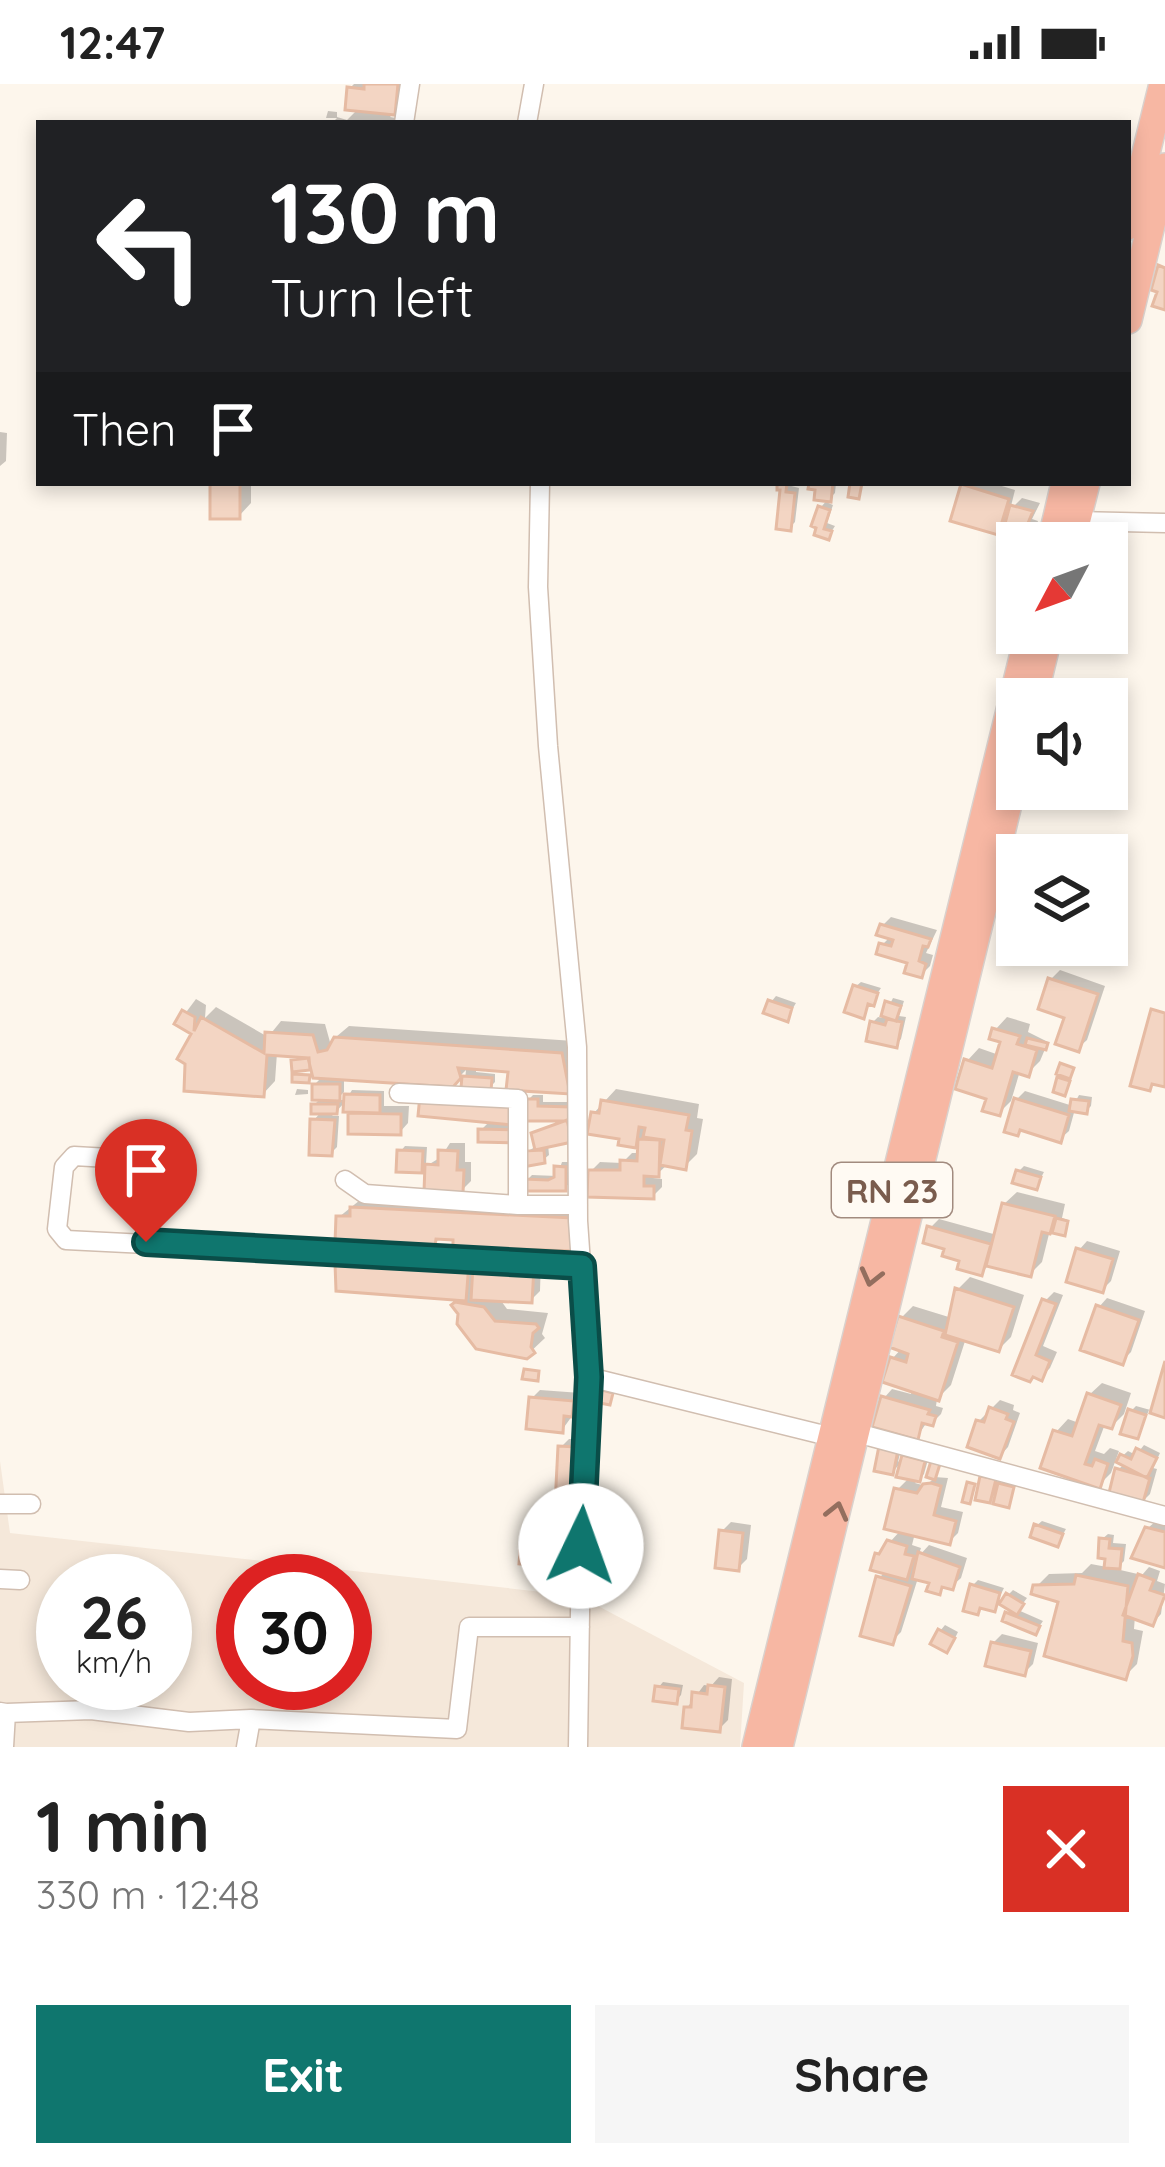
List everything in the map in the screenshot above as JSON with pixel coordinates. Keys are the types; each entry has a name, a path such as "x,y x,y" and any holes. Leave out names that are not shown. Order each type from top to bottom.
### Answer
{"highway":[{"path":"1131,214 1163,84"},
{"path":"1131,308 1165,167"},
{"path":"1056,522 1064,486"},
{"path":"1076,522 1085,486"},
{"name":"RN 23","path":"779,1747 844,1434 1023,654"},
{"name":"RN 23","path":"756,1747 844,1434 1006,810"}],"street":[{"path":"404,120 410,84"},
{"path":"528,120 534,84"},
{"path":"540,486 538,587 577,1047 578,1204 589,1377 578,1747"},
{"path":"1128,527 1165,524"},
{"path":"399,1093 518,1099 518,1205"},
{"path":"110,1158 74,1156 64,1167 59,1235 66,1240 582,1266"},
{"path":"345,1180 365,1194 518,1205 578,1204"},
{"path":"589,1377 844,1434 1165,1516"},
{"path":"0,1504 31,1504"},
{"path":"4,1747 3,1713 91,1710 189,1722 251,1720 457,1730 469,1627 580,1627"},
{"path":"246,1747 251,1720"},
{"path":"340,1747 343,1723"}],"shaded area":[{"path":"0,1461 10,1533 216,1556 216,1710 372,1710 372,1573 579,1596 744,1683 740,1747 0,1747"}],"building":[{"path":"364,84 398,84 395,115 345,110 347,87 364,89"},
{"path":"1158,265 1165,268 1165,310 1152,306"},
{"path":"210,486 240,486 240,519 210,519"},
{"path":"777,486 787,486 786,492 795,493 791,531 776,529"},
{"path":"833,486 831,502 814,500 815,490 808,489"},
{"path":"850,486 861,486 859,499 848,497"},
{"path":"960,486 1009,499 1002,522 996,522 996,534 950,521"},
{"path":"1010,505 1033,511 1028,522 1005,522"},
{"path":"818,506 830,510 824,529 832,531 829,540 814,535 816,528 811,526"},
{"path":"880,924 931,939 928,947 923,946 919,961 926,964 922,978 904,973 907,963 876,954 879,943 891,946 893,940 876,935"},
{"path":"1048,978 1098,994 1079,1052 1055,1044 1064,1018 1038,1009"},
{"path":"853,985 878,993 864,1019 844,1012"},
{"path":"768,1000 792,1008 788,1022 763,1013"},
{"path":"885,1001 901,1006 896,1021 881,1016"},
{"path":"1151,1009 1165,1013 1165,1087 1152,1084 1150,1091 1130,1086"},
{"path":"182,1010 195,1017 194,1031 201,1017 264,1053 265,1032 313,1035 318,1052 327,1050 334,1037 562,1053 570,1094 506,1090 508,1072 458,1068 461,1078 453,1087 313,1078 308,1058 267,1055 264,1097 184,1091 185,1064 177,1059 191,1034 174,1024"},
{"path":"887,1019 902,1022 897,1048 866,1041 870,1021 885,1025"},
{"path":"992,1028 1020,1036 1017,1044 1037,1050 1029,1077 1013,1072 1000,1116 982,1111 986,1099 955,1089 964,1059 992,1068 1000,1042 989,1039"},
{"path":"1027,1038 1048,1043 1046,1050 1025,1045"},
{"path":"309,1058 310,1070 292,1072 291,1060"},
{"path":"1060,1063 1074,1068 1070,1079 1056,1074"},
{"path":"292,1074 310,1075 309,1083 292,1082"},
{"path":"462,1076 492,1078 491,1091 461,1088"},
{"path":"1057,1077 1070,1081 1065,1096 1053,1092"},
{"path":"312,1084 340,1084 340,1101 312,1100"},
{"path":"344,1094 380,1095 380,1113 343,1112"},
{"path":"420,1095 515,1104 513,1125 418,1116"},
{"path":"1014,1098 1069,1115 1061,1143 1020,1130 1018,1136 1004,1132"},
{"path":"525,1099 538,1099 538,1106 571,1107 571,1121 525,1121"},
{"path":"1071,1099 1089,1101 1087,1114 1069,1111"},
{"path":"601,1100 689,1115 686,1130 692,1131 686,1170 660,1165 664,1140 643,1137 645,1128 639,1127 636,1148 618,1145 619,1139 587,1134 591,1112 599,1113"},
{"path":"311,1104 338,1104 337,1114 311,1114"},
{"path":"348,1113 401,1114 401,1135 348,1134"},
{"path":"310,1119 335,1120 332,1156 309,1155"},
{"path":"567,1120 572,1142 535,1150 531,1133"},
{"path":"478,1129 516,1130 516,1143 478,1142"},
{"path":"638,1139 660,1140 659,1177 644,1176 644,1186 654,1186 654,1199 587,1197 588,1170 620,1170 620,1160 637,1161"},
{"path":"397,1150 423,1151 422,1173 396,1172"},
{"path":"438,1150 458,1151 457,1170 464,1170 463,1193 424,1192 425,1164 438,1165"},
{"path":"544,1150 545,1163 523,1167 523,1151"},
{"path":"554,1166 566,1167 566,1191 523,1191 523,1179 548,1180 554,1177"},
{"path":"1016,1170 1041,1177 1037,1190 1012,1183"},
{"path":"1002,1203 1055,1216 1050,1234 1042,1232 1031,1277 986,1266"},
{"path":"350,1207 573,1218 573,1251 453,1247 453,1240 436,1239 435,1246 335,1243 336,1216 350,1216"},
{"path":"1056,1218 1068,1221 1065,1236 1052,1233"},
{"path":"927,1226 991,1244 982,1276 957,1269 959,1261 942,1256 944,1249 923,1243"},
{"path":"1076,1248 1113,1259 1103,1293 1066,1282"},
{"path":"356,1254 469,1263 466,1301 336,1291 335,1263 355,1265"},
{"path":"473,1265 534,1267 532,1303 471,1300"},
{"path":"955,1288 1014,1307 999,1352 945,1335"},
{"path":"1042,1299 1056,1304 1036,1355 1050,1361 1042,1381 1033,1377 1030,1382 1012,1375"},
{"path":"451,1305 484,1307 495,1321 536,1324 539,1328 531,1347 535,1353 527,1359 476,1349 457,1324 458,1314"},
{"path":"1096,1305 1139,1320 1123,1365 1080,1350"},
{"path":"898,1316 944,1331 942,1337 958,1342 939,1401 882,1382 890,1357 906,1362 908,1354 889,1347"},
{"path":"1165,1361 1165,1418 1150,1413"},
{"path":"524,1369 539,1371 538,1381 522,1379"},
{"path":"598,1389 613,1393 610,1405 595,1402"},
{"path":"1087,1393 1121,1405 1112,1429 1099,1425 1085,1464 1092,1466 1095,1459 1108,1464 1100,1489 1040,1468 1053,1430 1072,1436"},
{"path":"881,1396 930,1410 928,1414 936,1416 933,1426 922,1423 918,1440 872,1427"},
{"path":"529,1397 574,1401 572,1417 564,1416 563,1433 526,1429"},
{"path":"989,1407 1008,1414 1006,1419 1014,1422 1000,1459 967,1447 976,1420 984,1422"},
{"path":"1128,1409 1146,1415 1138,1439 1120,1434"},
{"path":"558,1446 577,1447 574,1506 555,1505"},
{"path":"879,1446 898,1450 893,1475 874,1471"},
{"path":"1136,1448 1157,1458 1147,1478 1116,1462 1120,1454 1131,1459"},
{"path":"902,1455 925,1461 920,1482 896,1477"},
{"path":"931,1461 940,1464 935,1480 926,1477"},
{"path":"1115,1468 1150,1478 1142,1506 1108,1497"},
{"path":"980,1476 996,1479 990,1503 975,1500"},
{"path":"967,1482 975,1484 970,1504 962,1502"},
{"path":"998,1483 1014,1487 1009,1508 993,1504"},
{"path":"923,1484 941,1486 934,1515 956,1521 950,1545 884,1529 894,1488 917,1493"},
{"path":"1034,1524 1063,1534 1058,1547 1030,1537"},
{"path":"1145,1527 1165,1532 1165,1568 1131,1558"},
{"path":"529,1528 578,1533 576,1547 527,1542"},
{"path":"719,1530 743,1533 739,1571 715,1568"},
{"path":"1099,1538 1110,1539 1109,1548 1122,1549 1120,1569 1104,1568 1105,1559 1098,1558"},
{"path":"887,1540 907,1546 905,1554 914,1556 907,1580 870,1570 875,1553 879,1554"},
{"path":"520,1551 576,1556 575,1569 519,1564"},
{"path":"918,1552 960,1567 953,1590 942,1587 940,1595 926,1591 929,1583 912,1579"},
{"path":"1138,1574 1154,1580 1150,1590 1165,1595 1153,1626 1123,1615"},
{"path":"1076,1575 1128,1586 1123,1641 1132,1643 1133,1656 1126,1680 1044,1656 1058,1602 1031,1594 1033,1585 1074,1584"},
{"path":"876,1576 911,1586 893,1645 860,1636"},
{"path":"970,1584 1000,1593 995,1612 963,1611"},
{"path":"1006,1593 1024,1604 1017,1615 999,1604"},
{"path":"1005,1612 1040,1626 1036,1635 1002,1621"},
{"path":"938,1629 955,1638 947,1653 930,1644"},
{"path":"991,1642 1031,1651 1025,1676 985,1666"},
{"path":"708,1685 725,1687 720,1732 682,1728 684,1707 691,1707 692,1692 707,1694"},
{"path":"655,1686 679,1689 677,1704 653,1701"}],"route":[{"path":"146,1242 582,1266 589,1377 581,1546"}]}
